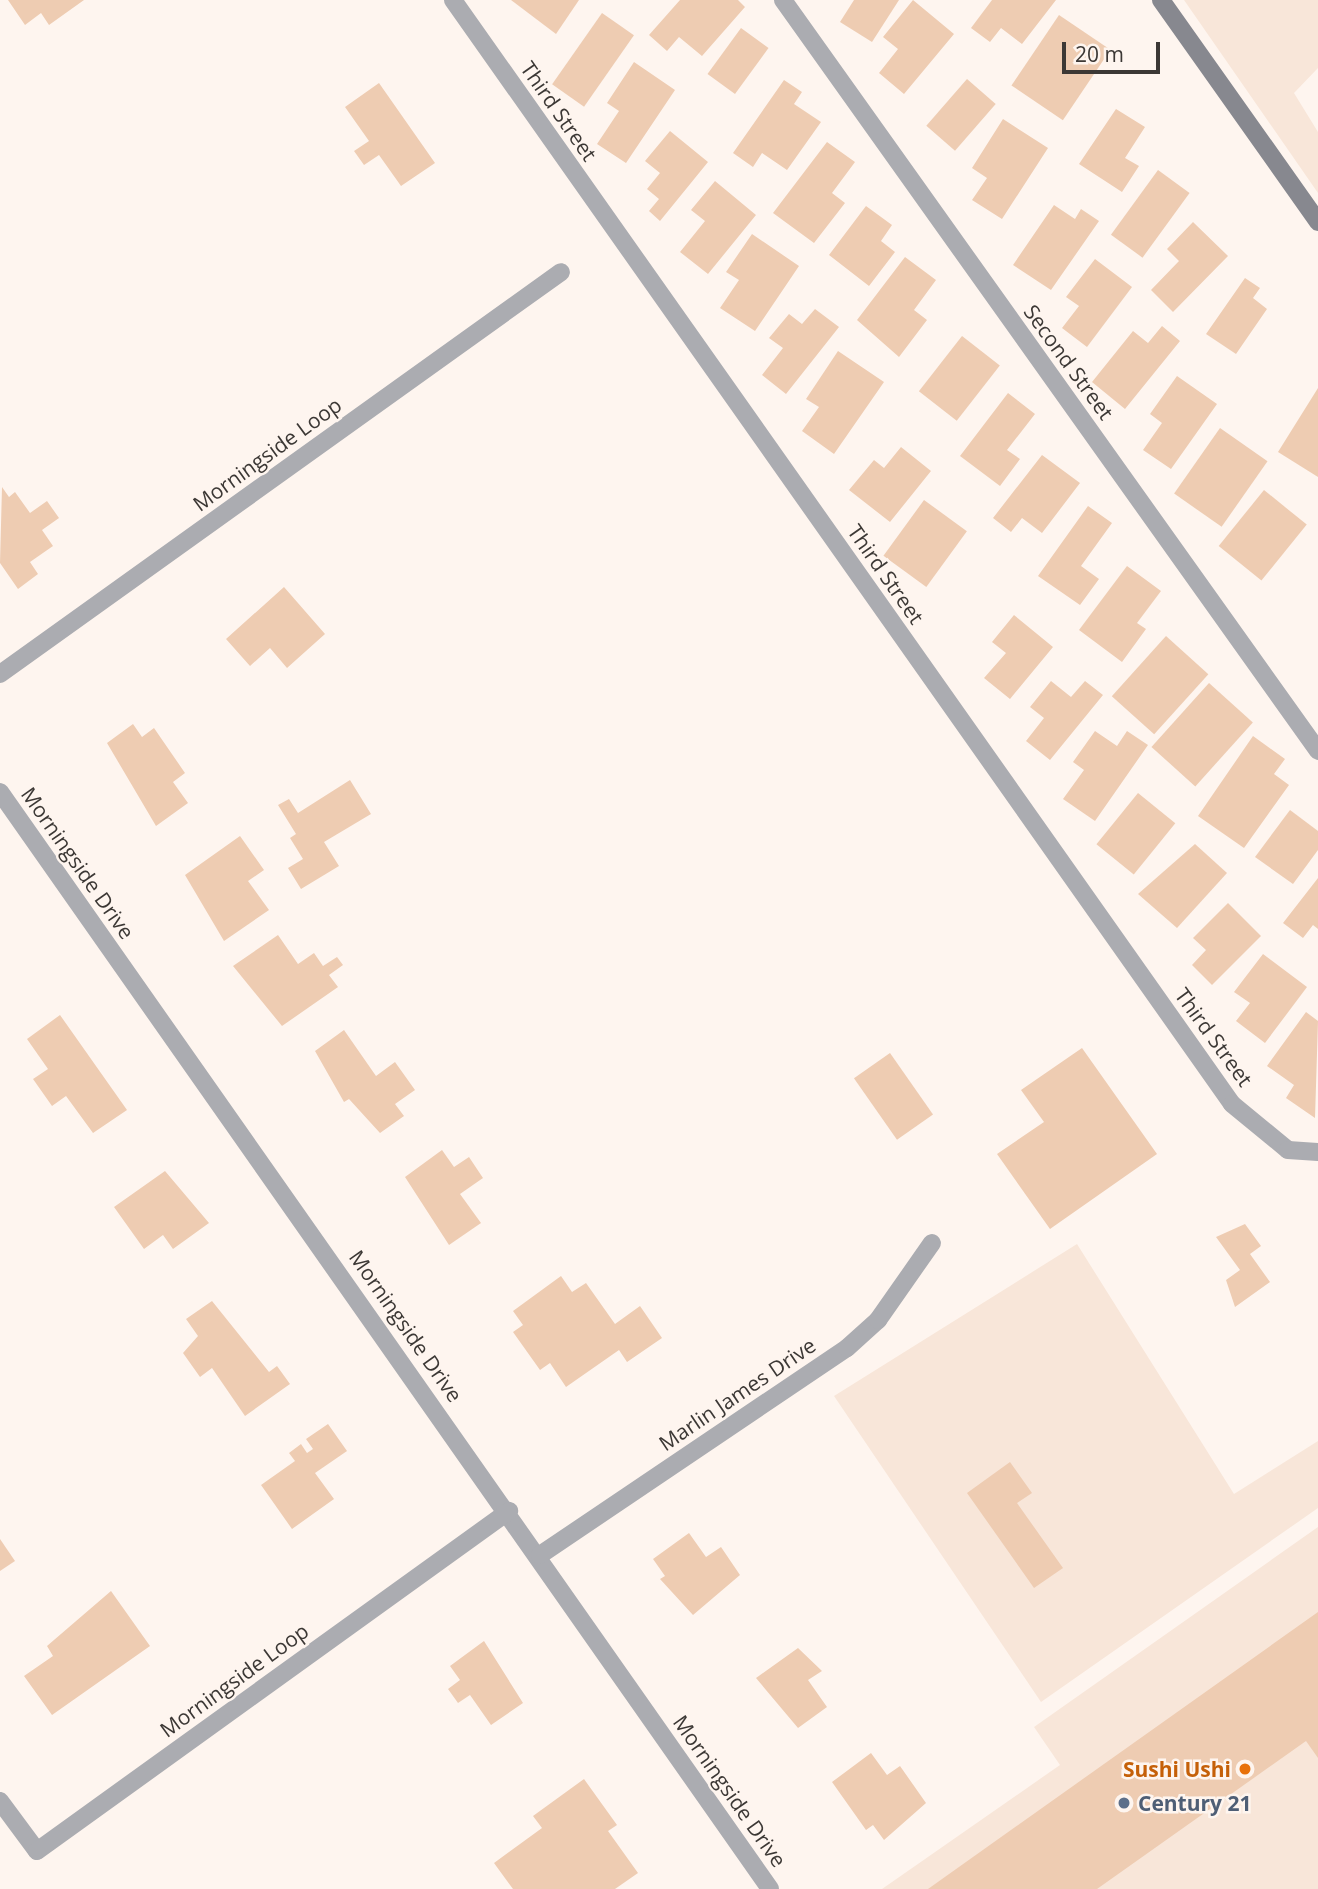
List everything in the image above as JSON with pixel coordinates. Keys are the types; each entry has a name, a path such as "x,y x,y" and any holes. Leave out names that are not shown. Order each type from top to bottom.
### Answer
{"street":[{"name":"Third Street","path":"453,0 1232,1104 1272,1140 1310,1153"},
{"name":"Second Street","path":"783,0 1318,751"},
{"path":"1161,0 1318,222"},
{"name":"Morningside Loop","path":"0,674 561,272"},
{"name":"Morningside Drive","path":"0,792 540,1555 770,1889"},
{"name":"Marlin James Drive","path":"540,1555 848,1348 878,1320 932,1244"},
{"name":"Morningside Loop","path":"0,1801 37,1851 509,1511"}],"shaded area":[{"path":"1184,0 1318,0 1318,68 1294,93 1318,132 1318,193"},
{"path":"1077,1244 1234,1494 1318,1441 1318,1508 1041,1702 834,1396"},
{"path":"1318,1527 1318,1889 882,1889 1060,1765 1034,1727"}],"building":[{"path":"8,0 84,0 49,25 41,13 25,25"},
{"path":"511,0 579,0 556,34"},
{"path":"680,0 738,0 745,7 702,56 679,37 667,51 649,35"},
{"path":"854,0 899,0 872,42 840,22"},
{"path":"913,0 954,34 904,94 879,73 898,49 883,37"},
{"path":"992,0 1056,0 1022,44 1001,28 990,42 971,28"},
{"path":"602,13 634,35 584,107 552,84"},
{"path":"1059,15 1110,50 1063,120 1011,85"},
{"path":"741,28 769,48 735,94 707,74"},
{"path":"634,62 675,90 626,163 597,144 619,111 607,103"},
{"path":"967,79 996,104 955,151 926,126"},
{"path":"784,80 802,92 794,104 821,122 787,170 762,153 753,167 733,153"},
{"path":"379,83 435,163 401,186 379,155 364,165 354,151 369,141 345,107"},
{"path":"1116,109 1145,127 1125,158 1139,166 1122,192 1079,164"},
{"path":"1003,119 1048,148 1002,219 972,200 987,178 972,168"},
{"path":"670,131 708,162 660,221 649,211 659,199 647,189 660,173 645,161"},
{"path":"827,142 855,162 832,193 845,203 814,243 773,213"},
{"path":"1158,170 1190,193 1143,258 1111,235"},
{"path":"715,181 756,215 708,274 680,252 705,221 691,210"},
{"path":"1054,205 1075,219 1081,209 1099,221 1051,290 1013,265"},
{"path":"866,206 892,225 881,241 895,252 869,286 829,255"},
{"path":"1193,222 1228,256 1173,312 1151,290 1179,261 1167,249"},
{"path":"752,234 799,266 755,331 720,308 739,280 726,272"},
{"path":"905,257 936,280 914,310 927,320 899,357 857,320"},
{"path":"1095,259 1132,287 1087,347 1062,328 1079,306 1066,297"},
{"path":"1245,278 1260,288 1253,298 1267,309 1236,354 1206,334"},
{"path":"815,309 839,327 786,394 762,375 783,348 769,338 789,314 802,324"},
{"path":"1162,326 1180,341 1125,409 1092,382 1133,331 1148,343"},
{"path":"962,336 1000,366 957,421 919,391"},
{"path":"838,351 884,382 834,454 802,431 819,407 806,399"},
{"path":"1177,376 1217,404 1171,469 1143,450 1162,423 1150,414"},
{"path":"1318,388 1318,477 1278,452"},
{"path":"1008,393 1035,414 1007,450 1020,459 1000,486 960,456"},
{"path":"1220,428 1268,461 1222,527 1174,494"},
{"path":"901,447 931,471 890,522 849,490 874,460 884,468"},
{"path":"1042,455 1080,483 1042,533 1022,518 1011,532 993,518"},
{"path":"2,487 9,497 15,492 30,513 47,501 59,518 42,530 53,546 30,562 38,574 18,589 0,563"},
{"path":"1264,490 1307,525 1261,581 1219,546"},
{"path":"924,500 967,531 926,587 883,556"},
{"path":"1088,506 1112,523 1081,566 1099,579 1080,605 1038,576"},
{"path":"1127,566 1161,591 1137,623 1146,629 1122,662 1079,630"},
{"path":"284,587 325,634 287,668 270,648 250,666 226,639"},
{"path":"1014,615 1053,647 1010,699 984,678 1006,653 992,642"},
{"path":"1166,636 1208,674 1154,734 1112,696"},
{"path":"1051,681 1071,697 1085,681 1103,695 1050,760 1026,741 1044,718 1030,707"},
{"path":"1209,683 1253,722 1195,786 1151,747"},
{"path":"133,724 142,737 154,728 185,773 173,782 188,803 156,826 107,743"},
{"path":"1095,731 1117,746 1127,731 1148,745 1095,821 1063,799 1084,770 1073,762"},
{"path":"1253,736 1285,759 1274,774 1289,785 1244,848 1198,816"},
{"path":"350,780 371,814 324,842 339,866 301,889 288,868 303,859 290,838 296,834 278,805 289,799 298,813"},
{"path":"1138,793 1175,823 1134,874 1096,844"},
{"path":"1290,810 1318,831 1318,850 1293,884 1255,857"},
{"path":"240,836 264,870 248,881 269,910 224,941 185,875"},
{"path":"1195,844 1227,873 1177,928 1138,894"},
{"path":"1318,878 1318,929 1313,925 1303,938 1283,923"},
{"path":"1228,903 1261,936 1212,985 1192,965 1206,950 1193,938"},
{"path":"278,935 298,964 314,953 323,966 337,957 343,965 329,975 338,987 282,1026 233,966"},
{"path":"1263,954 1307,987 1265,1043 1236,1021 1250,1003 1234,992"},
{"path":"1306,1012 1318,1021 1315,1118 1286,1098 1294,1085 1267,1066"},
{"path":"60,1015 127,1110 93,1133 66,1096 52,1106 33,1079 48,1069 27,1039"},
{"path":"344,1030 376,1076 395,1062 415,1090 395,1104 404,1116 380,1133 349,1099 344,1102 315,1051"},
{"path":"1082,1048 1157,1154 1050,1229 997,1154 1044,1122 1021,1090"},
{"path":"890,1053 933,1114 897,1140 854,1078"},
{"path":"442,1150 454,1167 469,1157 483,1178 460,1194 481,1223 449,1245 405,1177"},
{"path":"165,1171 209,1223 173,1249 163,1235 144,1249 114,1207"},
{"path":"1245,1224 1261,1246 1250,1254 1270,1282 1235,1307 1226,1280 1240,1270 1216,1237"},
{"path":"561,1276 572,1292 586,1283 615,1324 640,1306 662,1338 627,1362 619,1350 566,1387 550,1363 540,1370 513,1332 523,1325 513,1311"},
{"path":"212,1301 269,1372 277,1366 290,1384 245,1416 212,1368 200,1377 183,1353 198,1336 186,1319"},
{"path":"328,1424 347,1451 315,1473 334,1499 292,1529 261,1485 295,1461 289,1453 301,1444 307,1453 313,1449 306,1439"},
{"path":"1010,1462 1032,1493 1017,1503 1063,1568 1034,1588 967,1493"},
{"path":"689,1533 706,1557 721,1547 740,1575 693,1615 660,1579 665,1576 653,1559"},
{"path":"0,1539 15,1561 0,1571"},
{"path":"111,1591 150,1646 52,1715 24,1676 53,1656 47,1646"},
{"path":"1318,1612 1318,1758 1306,1741 1097,1889 928,1889"},
{"path":"484,1641 523,1703 491,1725 470,1695 458,1703 448,1689 460,1680 450,1666"},
{"path":"798,1648 822,1671 808,1680 827,1707 798,1728 756,1678"},
{"path":"871,1753 887,1775 900,1766 926,1803 884,1840 873,1825 866,1830 832,1782"},
{"path":"584,1779 617,1825 608,1831 638,1873 615,1889 513,1889 494,1863 542,1828 533,1816"}],"place":[{"name":"Sushi Ushi","path":"1245,1769"},
{"name":"Century 21","path":"1124,1803"}]}
